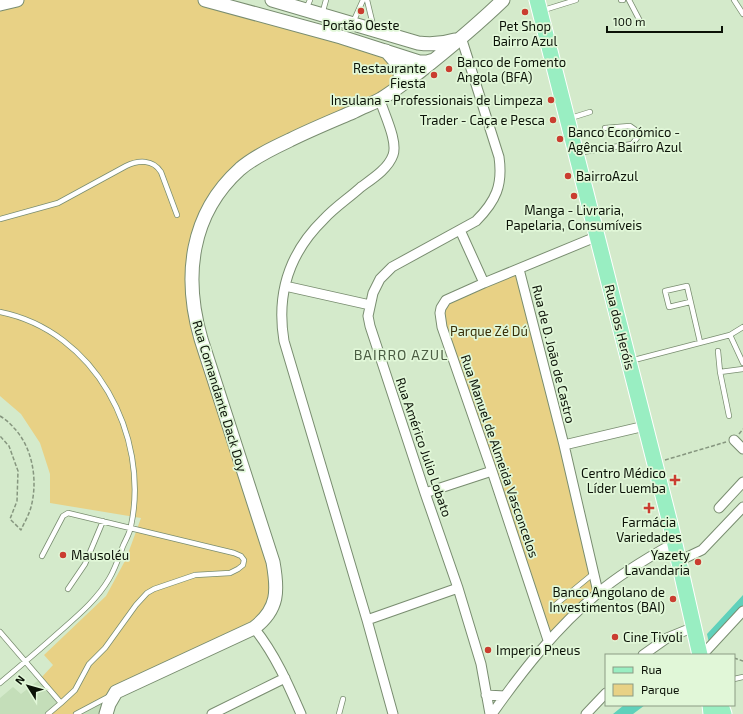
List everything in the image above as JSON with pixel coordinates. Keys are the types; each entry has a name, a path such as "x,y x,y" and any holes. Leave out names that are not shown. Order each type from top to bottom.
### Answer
{"main road":[{"name":"Rua dos Heróis","path":"540,4 583,152 683,559 703,654"},
{"name":"Rua dos Heróis","path":"540,4 694,627 703,654"}],"street":[{"path":"0,4 17,0"},
{"path":"205,0 248,11 419,62 434,60"},
{"path":"272,0 308,5 325,16 404,40 433,45 461,37"},
{"name":"Rua Comandante Dack Doy","path":"116,692 254,628 267,616 274,604 276,592 273,562 196,322 192,292 194,258 201,226 213,200 241,169 268,151 380,100 434,60 503,1"},
{"name":"Rua Américo Julio Lobato","path":"461,37 499,157 501,172 499,186 486,211 476,221 392,267 380,279 373,293 368,316 425,493 458,588 479,657 491,714"},
{"path":"399,55 406,49 404,40"},
{"path":"386,51 396,62 401,71 396,89"},
{"path":"380,100 392,137 394,147 393,155 385,167 324,218 306,240 288,273 281,300 281,312 284,341 367,620 392,714"},
{"path":"460,230 484,283"},
{"name":"Rua Manuel de Almeida Vasconcelos","path":"548,640 440,318 441,308 446,300 598,236"},
{"name":"Rua de D. João de Castro","path":"519,269 564,445 598,592"},
{"path":"285,286 370,304"},
{"name":"Rua de D. João de Castro","path":"564,445 645,426"},
{"path":"734,440 743,449"},
{"path":"425,493 492,471"},
{"path":"719,508 743,482"},
{"path":"683,559 702,550 743,507"},
{"path":"491,714 548,640 598,592 648,558 674,543"},
{"path":"367,620 458,588"},
{"path":"703,654 743,612"},
{"path":"644,654 667,638 694,627"},
{"path":"254,628 269,648 285,678 301,714"},
{"path":"212,714 228,711 285,678"},
{"path":"106,714 109,704 116,692"},
{"path":"486,695 505,696"},
{"path":"586,714 605,695"}],"lane":[{"path":"325,16 323,11 326,0"},
{"path":"351,23 355,18 363,0"},
{"path":"367,0 374,30"},
{"path":"540,4 576,0"},
{"path":"629,0 640,21"},
{"path":"734,0 743,14"},
{"path":"574,117 590,112"},
{"path":"583,152 632,144 637,138 637,131 630,126 605,128"},
{"path":"0,219 58,203 126,166 132,163 140,162 152,163 161,172 177,215"},
{"path":"690,302 669,307 665,291 687,286 700,342"},
{"path":"0,312 13,314 41,327 66,342 89,364 105,386 124,424 132,455 135,492 131,527 109,579 98,595 26,662 0,683"},
{"path":"634,360 730,335 743,326"},
{"path":"730,335 743,363"},
{"path":"718,351 720,372 729,416"},
{"path":"720,372 743,369"},
{"path":"42,556 65,514 68,513 234,553 241,556 244,560 243,564 238,570 230,573 195,575 154,589 147,593 136,605 105,648 88,664 75,690 49,714"},
{"path":"68,589 85,564 103,521"},
{"path":"554,606 594,573"},
{"path":"0,632 61,703"},
{"path":"76,714 116,692"},
{"path":"340,714 343,699"}],"path":[{"path":"0,416 14,428 26,445 32,466 35,488 31,508 21,530 10,519 17,501 18,471 9,446 0,436"},
{"path":"659,461 678,457 734,440"}],"shaded area":[{"path":"40,679 61,703 49,714 0,714 0,698 13,687 21,694"},
{"path":"116,692 106,714 75,714"}],"green space":[{"path":"17,0 205,0 386,51 399,82 243,168 207,212 192,292 273,562 267,616 75,714 49,714 61,703 40,679 53,665 44,655 106,596 126,559 141,518 50,503 50,474 40,443 21,414 0,396 0,5"},
{"name":"Parque Zé Dú","path":"519,269 598,592 548,640 440,313 443,303"}],"water":[{"path":"743,595 743,607 709,643 707,634"},
{"path":"623,706 644,706 633,714 613,714"}],"place":[{"name":"Portão Oeste","path":"361,11"},
{"name":"Pet Shop Bairro Azul","path":"525,12"},
{"name":"Banco de Fomento Angola (BFA)","path":"449,69"},
{"name":"Restaurante Fiesta","path":"434,75"},
{"name":"Insulana - Professionais de Limpeza","path":"551,100"},
{"name":"Trader - Caça e Pesca","path":"553,120"},
{"name":"Banco Económico - Agência Bairro Azul","path":"560,139"},
{"name":"BairroAzul","path":"568,176"},
{"name":"Manga - Livraria, Papelaria, Consumíveis","path":"574,196"},
{"name":"Centro Médico Líder Luemba","path":"675,480"},
{"name":"Farmácia Variedades","path":"649,508"},
{"name":"Mausoléu","path":"63,555"},
{"name":"Yazety Lavandaria","path":"698,562"},
{"name":"Banco Angolano de Investimentos (BAI)","path":"673,599"},
{"name":"Cine Tivoli","path":"615,637"},
{"name":"Imperio Pneus","path":"488,650"}],"district":[{"name":"BAIRRO AZUL","path":"401,355"}]}
